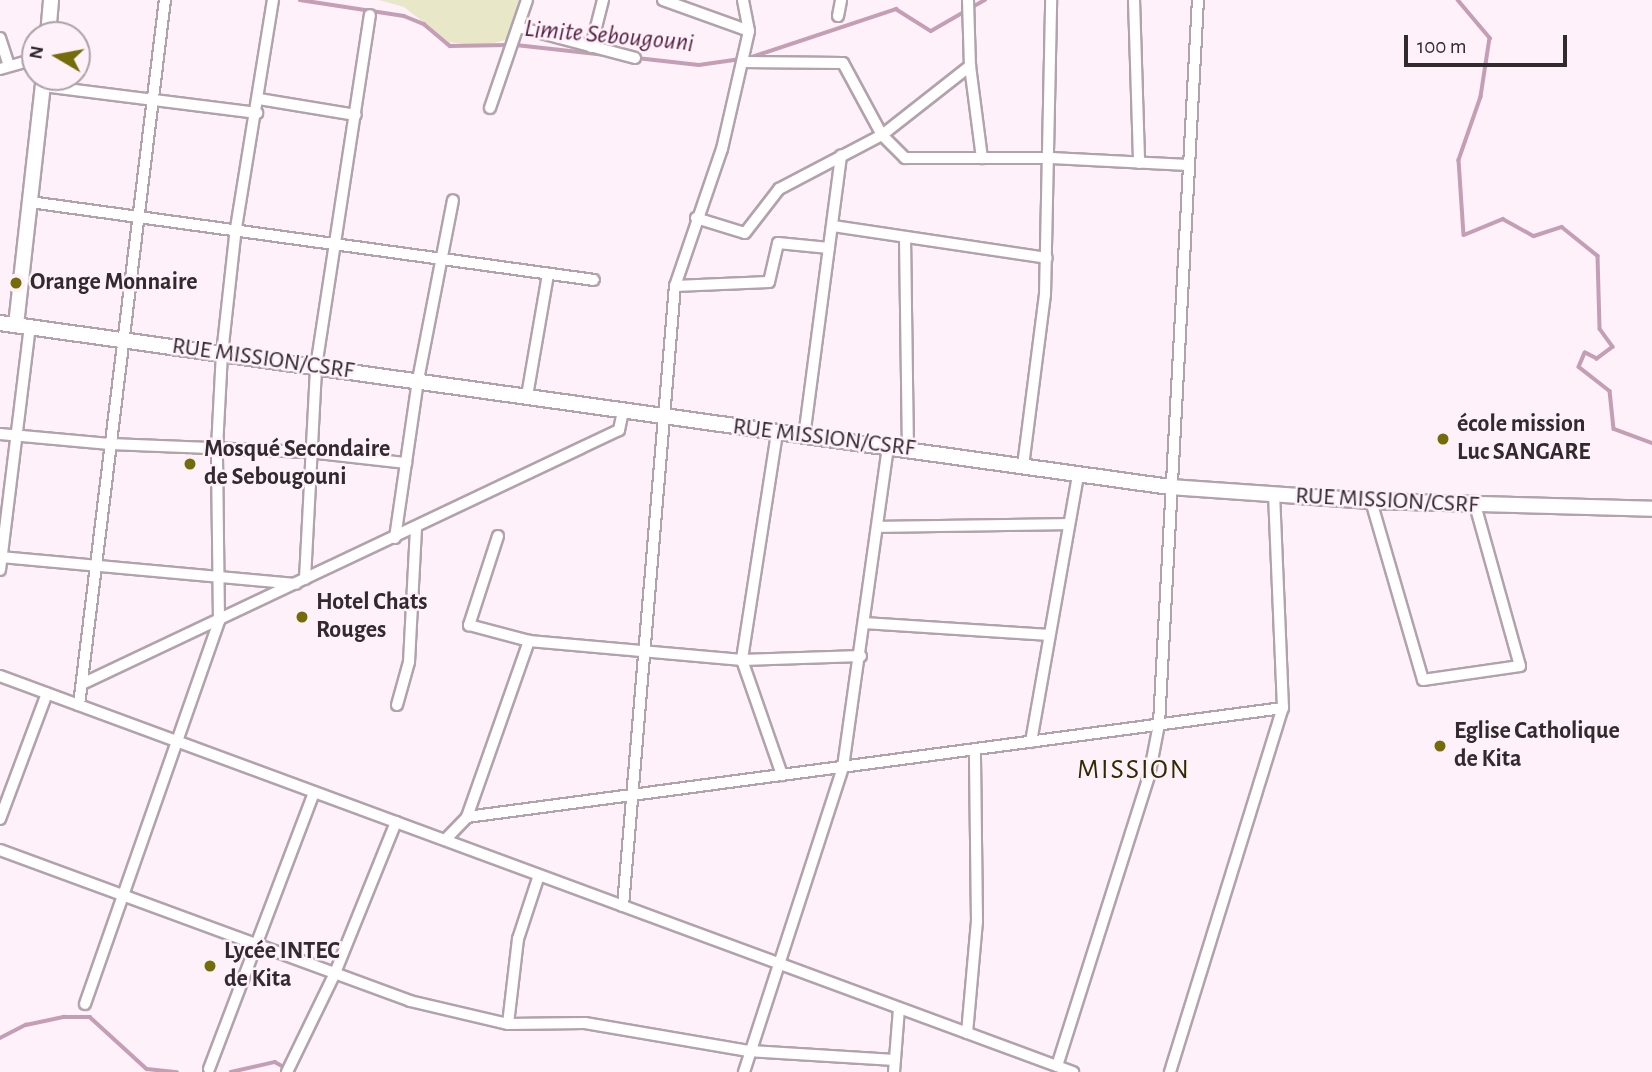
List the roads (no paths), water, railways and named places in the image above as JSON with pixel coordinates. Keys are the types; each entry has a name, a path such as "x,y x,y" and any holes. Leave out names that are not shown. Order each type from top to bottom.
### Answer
{"main road":[{"path":"49,21 51,0"},
{"path":"23,326 30,202 42,91"},
{"name":"RUE MISSION/CSRF","path":"0,323 1170,487 1371,502 1652,509"}],"street":[{"path":"79,705 165,0"},
{"path":"490,108 527,0"},
{"path":"591,47 603,0"},
{"path":"663,0 749,31"},
{"path":"624,906 674,286 696,218 723,149 749,31 743,0"},
{"path":"838,16 841,0"},
{"path":"968,0 970,66 982,158"},
{"path":"1023,466 1047,258 1051,158 1051,0"},
{"path":"1134,0 1139,163"},
{"path":"1058,1066 1149,776 1159,724 1198,0"},
{"path":"85,1004 219,621 217,448 222,354 236,228 257,113 273,2"},
{"path":"300,582 316,367 370,15"},
{"path":"518,27 635,58"},
{"path":"0,38 5,67"},
{"path":"743,62 843,63 882,135 905,158 1051,158 1188,165"},
{"path":"696,218 745,233 779,189 882,135 970,66"},
{"path":"91,90 257,113"},
{"path":"259,99 356,115"},
{"path":"804,437 841,155"},
{"path":"395,538 418,380 453,200"},
{"path":"30,202 236,228 441,262 594,280"},
{"path":"832,226 1047,258"},
{"path":"905,237 908,449"},
{"path":"674,286 769,282 778,243 829,248"},
{"path":"527,396 548,274"},
{"path":"0,570 17,435 23,326"},
{"path":"82,684 619,430 623,411"},
{"path":"776,433 742,660 782,775"},
{"path":"0,434 110,444 309,452 406,463"},
{"path":"744,1072 749,1051 782,964 843,767 861,656 888,446"},
{"path":"1031,742 1079,475"},
{"path":"1170,1072 1283,708 1274,495"},
{"path":"1371,502 1423,680 1520,666 1475,505"},
{"path":"877,527 1069,524"},
{"path":"397,705 409,662 416,528"},
{"path":"498,536 469,625 529,641 742,660 861,656"},
{"path":"1,557 300,582"},
{"path":"865,623 1049,635"},
{"path":"445,840 467,817 529,641"},
{"path":"0,676 1073,1072"},
{"path":"0,819 47,693"},
{"path":"467,817 1283,708"},
{"path":"967,1033 977,922 975,749"},
{"path":"209,1069 314,792"},
{"path":"289,1067 335,973 396,822"},
{"path":"0,850 410,1001 508,1024 585,1023 749,1051 894,1066 899,1008"},
{"path":"508,1024 518,939 539,875"}],"waterway":[{"name":"Limite Sebougouni","path":"300,0 404,16 424,24 450,46 508,45"},
{"name":"Limite Sebougouni","path":"752,57 896,9 931,31 985,0"},
{"name":"Limite Sebougouni","path":"1458,0 1490,38 1481,97 1459,160 1464,235 1503,219 1534,236 1562,227 1598,256 1600,329 1613,347 1597,359 1585,353 1579,367 1610,391 1614,429 1652,443"},
{"name":"Limite Sebougouni","path":"516,45 605,55"},
{"name":"Limite Sebougouni","path":"637,58 699,65 741,59"},
{"path":"0,1038 26,1025 64,1017 90,1017 147,1069 177,1072"},
{"path":"231,1072 275,1062 293,1072"}],"place":[{"name":"Orange Monnaire","path":"16,283"},
{"name":"école mission Luc SANGARE","path":"1443,439"},
{"name":"Mosqué Secondaire de Sebougouni","path":"190,464"},
{"name":"Hotel Chats Rouges","path":"302,617"},
{"name":"Eglise Catholique de Kita","path":"1440,746"},
{"name":"Lycée INTEC de Kita","path":"210,966"}],"district":[{"name":"MISSION","path":"1134,770"}]}
